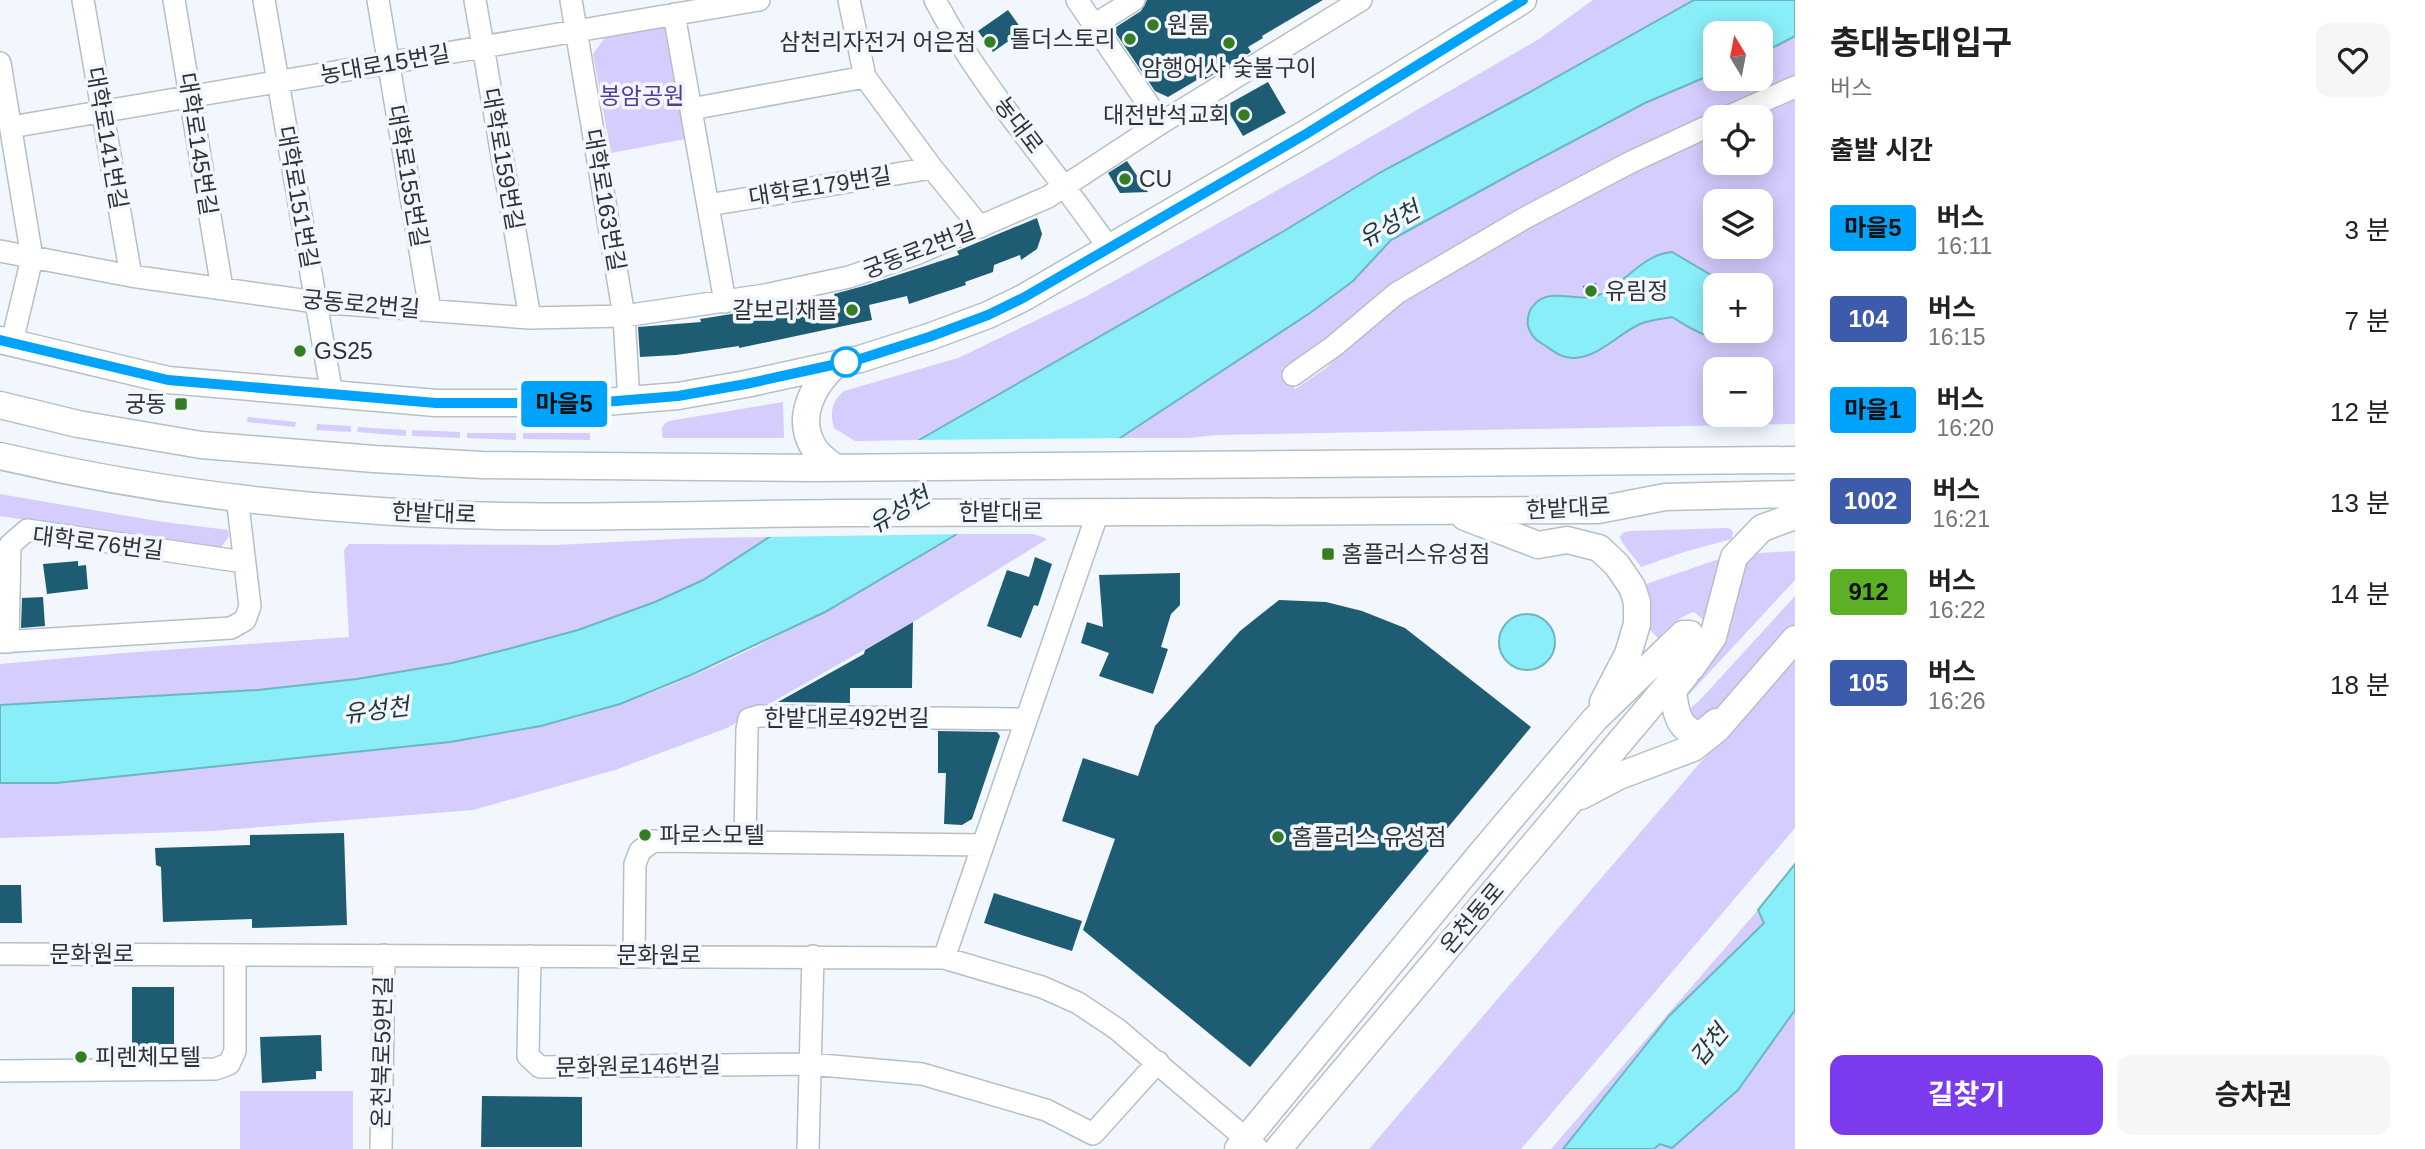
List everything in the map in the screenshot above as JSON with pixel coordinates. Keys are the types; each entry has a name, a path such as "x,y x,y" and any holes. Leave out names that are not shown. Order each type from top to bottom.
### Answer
{"main road":[{"path":"6,341 168,380 436,403 564,404 629,401 746,384 860,359 988,315 1023,298 1306,134 1516,2"},
{"path":"825,465 808,437 805,411 812,392 836,364"},
{"name":"한밭대로","path":"0,405 78,424 201,445 482,465 1144,467 1795,460"},
{"name":"한밭대로","path":"0,456 137,482 365,510 563,517 737,513 1598,510 1665,497 1795,494"},
{"path":"1448,511 1538,545 1567,540 1599,548 1617,565 1632,587 1637,602 1637,624 1628,654 1595,719"},
{"path":"1737,706 1702,734 1688,731 1675,712 1673,690 1713,637 1734,558 1762,528 1795,516"},
{"path":"1595,719 1683,634 1690,634 1693,642 1667,686"},
{"path":"1570,802 1619,776 1693,748 1717,729 1795,639"},
{"path":"1667,686 1689,670"},
{"name":"온천동로","path":"1278,1149 1667,686"},
{"name":"온천동로","path":"1248,1146 1479,856 1595,719"}],"street":[{"name":"대학로141번길","path":"83,0 131,276"},
{"name":"대학로145번길","path":"174,0 222,288"},
{"name":"대학로151번길","path":"264,0 332,395"},
{"name":"대학로155번길","path":"378,0 430,310"},
{"name":"대학로159번길","path":"475,0 530,318"},
{"name":"대학로163번길","path":"571,0 624,316 629,401"},
{"name":"농대로15번길","path":"11,127 759,0"},
{"name":"대학로179번길","path":"849,0 865,77 932,168 980,227"},
{"name":"농대로","path":"935,0 948,24 998,97 1108,247"},
{"path":"1077,0 1161,123"},
{"path":"1094,25 1135,0"},
{"name":"궁동로2번길","path":"0,251 131,276 316,302 530,318 624,316 725,302 849,277 916,254 1048,197 1161,123 1361,0"},
{"path":"674,14 725,302"},
{"path":"0,63 32,258 6,341"},
{"path":"691,109 865,77"},
{"path":"1753,105 1795,86"},
{"path":"1293,375 1334,346 1397,293 1523,219 1703,128"},
{"name":"대학로179번길","path":"708,205 932,168"},
{"name":"대학로76번길","path":"237,496 250,606 245,620 231,628 4,642 4,582 10,545 27,530 244,562"},
{"path":"944,958 1098,512"},
{"name":"한밭대로492번길","path":"745,841 749,719 759,716 1025,719"},
{"path":"634,955 635,864 640,851 653,841 983,845"},
{"name":"문화원로","path":"0,954 944,958 1042,988 1078,1003 1117,1028 1158,1062 1248,1146"},
{"path":"0,1071 215,1069 229,1064 235,1051 235,955"},
{"name":"온천북로59번길","path":"381,1149 384,956"},
{"name":"문화원로146번길","path":"530,956 527,1049 528,1056 540,1067 810,1064 922,1074 1046,1110 1093,1134 1158,1062"},
{"path":"808,1149 813,956"}],"green space":[{"path":"1593,0 1694,0 1381,172 1284,231 919,440 855,441 834,428 833,408 836,399 844,391 958,358 1087,296 1312,171 1539,39"},
{"name":"봉암공원","path":"664,22 671,28 691,138 611,153 593,54 609,32"},
{"path":"1795,36 1795,77 1773,87 1773,48"},
{"path":"1703,78 1703,91 1766,91 1736,105 1703,105 1703,121 1543,197 1461,242 1397,281 1321,344 1282,368 1295,389 1326,368 1404,302 1534,224 1703,138 1703,175 1773,175 1773,107 1795,97 1795,424 1773,424 1773,357 1703,357 1703,426 1120,438 1310,313 1353,281 1391,240 1645,103"},
{"path":"783,402 784,438 663,438 662,428 669,421"},
{"path":"248,417 296,422 295,427 247,422"},
{"path":"317,424 351,426 351,432 316,430"},
{"path":"358,427 406,430 406,436 357,432"},
{"path":"412,430 460,432 460,438 412,436"},
{"path":"467,433 516,433 516,440 467,438"},
{"path":"523,433 590,433 590,440 523,439"},
{"path":"0,494 157,521 228,530 229,536 221,547 213,548 0,516"},
{"path":"1731,529 1732,539 1641,567 1620,536 1631,531"},
{"path":"960,534 1034,534 1047,539 918,619 727,728 615,770 473,810 211,831 0,838 0,783 57,783 446,742 517,731 586,715 665,688 752,649 836,605"},
{"path":"769,537 702,581 668,596 608,619 535,642 460,661 308,685 154,698 0,705 0,664 349,637 344,550 349,544 555,545"},
{"path":"1795,551 1795,580 1682,702 1743,554"},
{"path":"1725,557 1706,622 1694,612 1688,614 1658,638 1650,630 1651,611 1646,584"},
{"path":"1795,596 1795,624 1739,692 1699,726 1684,713 1699,701"},
{"path":"1795,652 1795,828 1521,1149 1369,1149"},
{"path":"1758,910 1764,923 1669,1016 1563,1149 1551,1149"},
{"path":"1795,1010 1795,1149 1654,1149 1738,1090"},
{"path":"240,1091 353,1091 353,1149 240,1149"}],"water":[{"name":"유성천","path":"1694,0 1795,0 1795,36 1773,48 1773,21 1703,21 1703,78 1645,103 1391,240 1353,281 1310,313 1120,438 825,612 691,675 620,704 541,726 450,742 56,783 0,783 0,705 258,690 357,679 452,663 508,649 578,630 655,602 703,580 919,440 1284,231 1381,172"},
{"path":"1672,252 1708,273 1703,273 1703,334 1672,317 1640,324 1592,354 1574,358 1556,353 1534,338 1528,326 1529,315 1530,310 1540,300 1555,296 1582,298 1599,295 1651,258"},
{"path":"1527,614 1538,616 1547,622 1553,631 1553,653 1547,662 1538,668 1527,670 1516,668 1507,662 1501,653 1499,642 1501,631 1507,622 1516,616"},
{"name":"갑천","path":"1795,864 1795,1010 1738,1090 1672,1148 1660,1144 1654,1149 1563,1149 1669,1016 1764,923 1758,910"}],"pier":[{"path":"1126,438 967,534 762,537 913,440"}],"building":[{"path":"1147,0 1323,0 1262,36 1263,38 1248,47 1251,52 1204,80 1202,77 1168,97 1155,91 1113,29 1141,11"},
{"path":"1008,10 1023,31 993,52 978,31"},
{"path":"1268,82 1286,113 1243,136 1225,106"},
{"name":"CU","path":"1127,161 1148,192 1120,193 1108,173"},
{"path":"1037,218 1042,234 1037,249 1021,260 1020,255 994,265 993,272 965,282 966,285 909,304 907,296 869,305 872,320 739,348 640,357 638,327 701,322 700,319 763,311 835,297 834,294 959,255 957,251"},
{"name":"유림정","path":"1596,283 1599,295 1586,298 1583,286"},
{"path":"1035,557 1052,564 1038,606 1034,605 1021,638 987,626 1007,570 1029,577"},
{"path":"78,561 78,566 86,565 88,589 47,594 43,564"},
{"path":"1180,573 1180,605 1171,614 1161,647 1168,649 1153,694 1099,676 1109,653 1081,643 1087,622 1103,627 1099,575"},
{"path":"43,597 45,626 21,628 22,598"},
{"name":"홈플러스 유성점","path":"1279,600 1326,602 1362,611 1405,628 1531,727 1250,1067 1083,930 1115,839 1062,821 1083,758 1138,776 1155,726 1240,631"},
{"path":"913,622 912,688 850,688 850,703 778,702 864,654 865,650"},
{"path":"938,731 997,732 1000,736 972,819 962,825 944,824 946,773 938,773"},
{"path":"344,833 347,925 252,928 252,919 163,922 161,867 156,865 155,848 250,845 250,835"},
{"path":"0,885 21,885 22,923 0,923"},
{"path":"994,893 1082,921 1072,951 984,923"},
{"path":"132,987 174,987 174,1051 132,1051"},
{"path":"321,1035 322,1071 316,1071 316,1079 262,1083 260,1037"},
{"path":"482,1096 582,1097 582,1147 481,1147"}],"bus line":[{"name":"마을5","path":"0,340 168,380 436,403 564,404 629,401 678,396 797,374 860,359 929,337 988,315 1023,298 1306,134 1523,0"}],"place":[{"name":"원룸","path":"1153,25"},
{"name":"톨더스토리","path":"1130,39"},
{"name":"삼천리자전거 어은점","path":"990,42"},
{"name":"암행어사 숯불구이","path":"1229,43"},
{"name":"대전반석교회","path":"1244,115"},
{"name":"CU","path":"1125,179"},
{"name":"유림정","path":"1591,291"},
{"name":"갈보리채플","path":"852,310"},
{"name":"GS25","path":"300,351"},
{"name":"궁동","path":"181,404"},
{"name":"홈플러스유성점","path":"1328,554"},
{"name":"파로스모텔","path":"645,835"},
{"name":"홈플러스 유성점","path":"1278,837"},
{"name":"피렌체모텔","path":"81,1057"}]}
